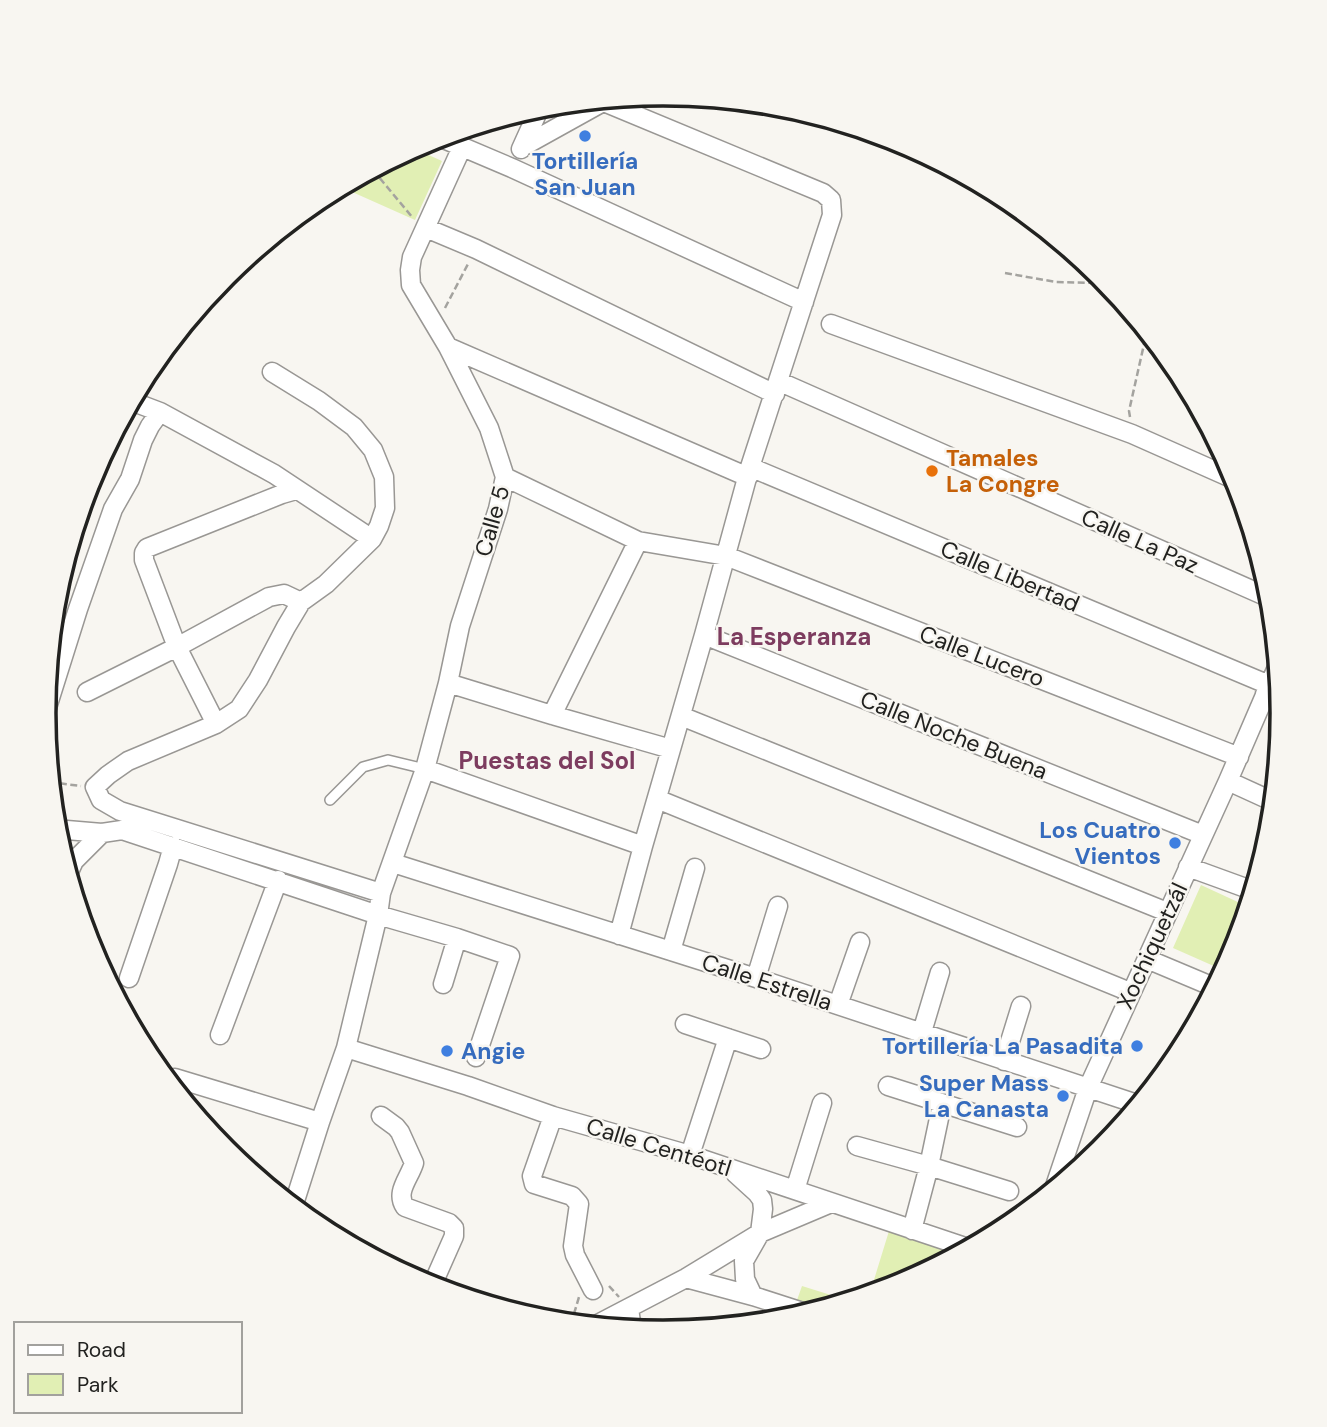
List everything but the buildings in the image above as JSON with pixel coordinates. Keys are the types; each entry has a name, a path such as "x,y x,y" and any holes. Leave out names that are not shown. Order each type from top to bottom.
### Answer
{"street":[{"path":"617,108 823,193 831,200 832,215 749,472 620,935"},
{"path":"522,146 583,111"},
{"path":"512,168 534,121"},
{"path":"454,143 804,302"},
{"name":"Calle 5","path":"296,1197 346,1048 381,893 425,769 460,626 499,509 505,477 489,428 448,347 411,285 412,257 462,147"},
{"name":"Calle La Paz","path":"426,228 776,387 1259,594"},
{"path":"831,324 1132,434 1222,474"},
{"name":"Calle Libertad","path":"448,347 1270,692"},
{"path":"272,372 354,427 373,450 384,477 385,508 379,526 372,539 326,584 301,602 239,709 216,724 128,761 95,787 101,800 120,811 381,893"},
{"path":"140,405 242,455 372,539"},
{"path":"57,677 113,509 130,479 143,440 160,412"},
{"name":"Calle Lucero","path":"505,477 638,541 726,556 1239,757"},
{"path":"216,724 177,647 144,561 144,553 147,548 296,490"},
{"path":"552,715 638,541"},
{"path":"87,692 269,597 284,594 301,602"},
{"name":"Calle Noche Buena","path":"704,635 1203,835"},
{"name":"Xochiquetzál","path":"1059,1174 1088,1088 1239,757 1270,682"},
{"path":"448,683 671,749"},
{"path":"681,716 1167,912"},
{"path":"425,769 643,846"},
{"path":"1228,781 1265,798"},
{"path":"657,799 1130,992"},
{"path":"68,830 102,833 122,830 510,956 476,1057"},
{"path":"75,860 102,833"},
{"path":"129,978 173,846"},
{"name":"Calle Estrella","path":"393,863 756,978 1130,1102"},
{"path":"1188,867 1245,888"},
{"path":"671,951 695,869"},
{"path":"220,1035 278,880"},
{"path":"756,978 778,906"},
{"path":"443,984 457,938"},
{"path":"838,1005 860,942"},
{"path":"1147,959 1207,984"},
{"path":"922,1032 940,972"},
{"path":"1004,1060 1021,1006"},
{"path":"685,1024 761,1049"},
{"path":"690,1155 728,1038"},
{"name":"Calle Centéotl","path":"346,1048 553,1116 690,1155 958,1245"},
{"path":"179,1079 320,1122"},
{"path":"888,1086 1017,1127"},
{"path":"795,1190 822,1103"},
{"path":"912,1230 942,1104"},
{"path":"381,1116 396,1127 414,1163 404,1185 401,1201 405,1207 449,1223 454,1228 454,1236 436,1277"},
{"path":"553,1116 532,1176 534,1184 572,1196 579,1204 573,1246 593,1290"},
{"path":"856,1146 1009,1191"},
{"path":"730,1169 762,1200 760,1233 744,1261 745,1279 753,1296"},
{"path":"609,1318 686,1278 760,1233 831,1203"},
{"path":"686,1278 789,1307"},
{"path":"629,1308 631,1320"}],"lane":[{"path":"330,800 363,767 388,760 425,769"}],"path":[{"path":"379,177 408,214 426,228"},
{"path":"435,326 476,249"},
{"path":"1004,273 1056,282 1092,283"},
{"path":"1132,434 1129,411 1144,343"},
{"path":"60,783 95,787"}],"green space":[{"path":"427,154 442,161 415,220 352,192"},
{"path":"1201,885 1240,903 1242,899 1215,967 1173,948"},
{"path":"889,1231 948,1250 896,1275 873,1284"},
{"path":"802,1286 834,1296 807,1303 797,1300"}],"place":[{"name":"Tortillería San Juan","path":"585,136"},
{"name":"Tamales La Congre","path":"932,471"},
{"name":"Los Cuatro Vientos","path":"1175,843"},
{"name":"Tortillería La Pasadita","path":"1137,1046"},
{"name":"Angie","path":"447,1051"},
{"name":"Super Mass La Canasta","path":"1063,1096"}],"district":[{"name":"La Esperanza","path":"794,636"},
{"name":"Puestas del Sol","path":"547,760"}]}
